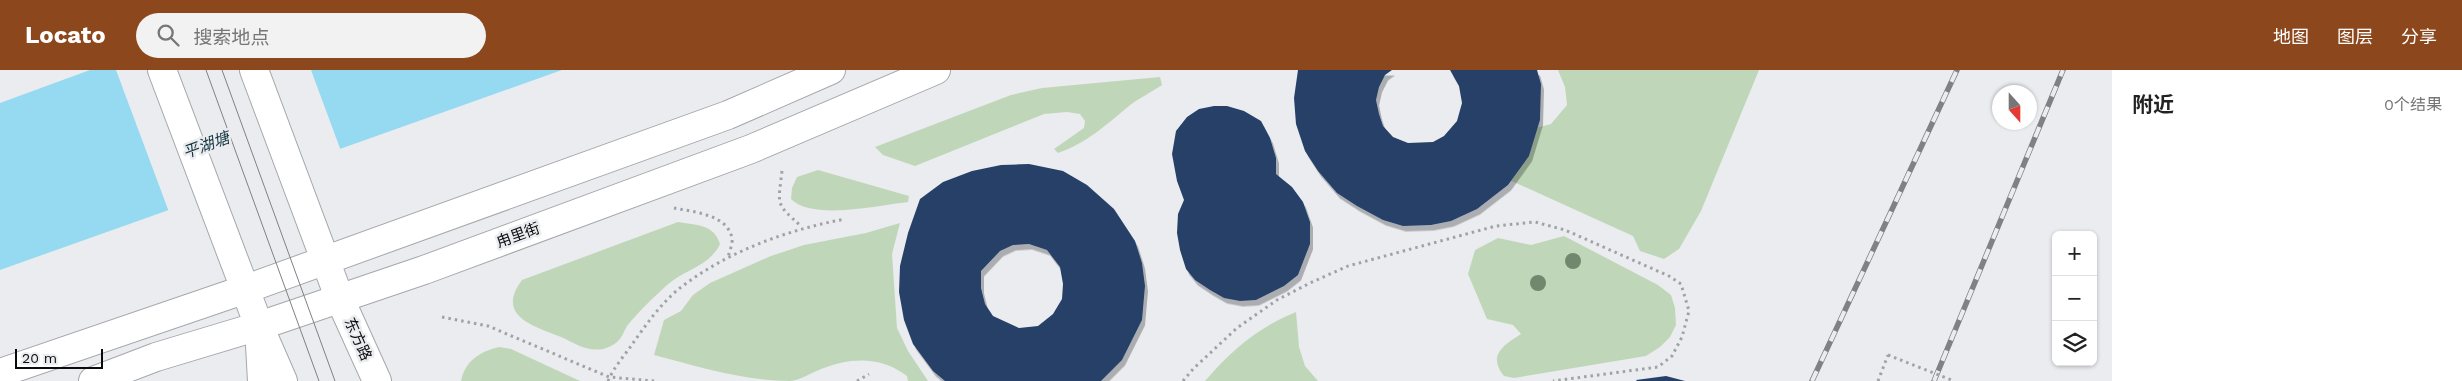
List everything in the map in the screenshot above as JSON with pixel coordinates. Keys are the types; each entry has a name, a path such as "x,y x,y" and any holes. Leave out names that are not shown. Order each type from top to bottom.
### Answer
{"main road":[{"path":"162,70 259,326 284,381"},
{"name":"东方路","path":"254,70 339,297 377,381"},
{"path":"0,373 246,289 728,115 830,70"},
{"name":"甪里街","path":"93,381 156,357 259,326 339,297 424,270 751,149 936,70"},
{"path":"259,326 262,381"}],"path":[{"path":"782,171 778,199 782,209 802,227"},
{"path":"668,207 712,216 727,228 732,239 728,258"},
{"path":"608,379 646,323 679,289 710,267 802,227 845,219"},
{"path":"1183,381 1193,368 1237,328 1277,300 1310,282 1348,266 1496,226 1535,222 1565,230 1669,276 1681,284 1689,311 1682,338 1672,356 1658,366 1553,381"},
{"path":"442,317 488,326 614,381"},
{"path":"1878,381 1888,354 1954,381"},
{"path":"857,381 869,374"},
{"path":"608,379 654,381"}],"green space":[{"path":"1558,70 1759,70 1701,211 1679,249 1664,259 1640,251 1633,236 1505,178 1520,132 1551,124 1567,105 1565,87"},
{"path":"1160,77 1162,85 1133,103 1087,139 1058,153 1054,149 1084,128 1085,121 1080,114 1067,112 1044,114 915,166 883,155 875,147 1011,95 1042,88"},
{"path":"818,170 909,196 908,202 847,210 814,209 801,206 791,199 792,188 797,177"},
{"path":"678,222 709,229 717,237 720,244 710,258 674,280 657,294 631,321 616,343 597,350 581,346 530,324 515,311 513,303 515,292 522,280"},
{"path":"900,223 892,254 897,328 908,351 928,381 908,381 907,376 897,369 866,360 832,365 789,381 738,376 654,355 664,320 681,311 693,295 710,283 771,256 804,245 866,233"},
{"path":"1564,236 1658,285 1671,295 1675,308 1676,325 1670,337 1660,347 1646,356 1514,378 1504,376 1499,369 1497,356 1509,342 1521,334 1513,325 1487,319 1468,274 1475,250 1498,238 1531,245"},
{"path":"1296,312 1299,347 1305,366 1318,381 1205,381 1225,359 1246,341 1269,325"},
{"path":"499,347 511,349 580,381 461,381 466,368 474,358"}],"water":[{"name":"平湖塘","path":"90,70 562,70 0,270 0,103"}],"pier":[{"path":"116,70 311,70 341,151 169,212"}],"building":[{"path":"1298,70 1392,70 1385,75 1379,87 1376,100 1379,114 1383,126 1393,137 1408,143 1433,142 1444,136 1457,121 1462,103 1459,86 1450,70 1537,70 1541,84 1540,120 1529,156 1508,185 1477,209 1451,221 1431,225 1403,226 1383,220 1357,206 1337,193 1318,171 1305,151 1296,124 1294,98"},
{"path":"1227,106 1244,111 1261,121 1270,138 1276,158 1276,174 1292,187 1303,202 1310,222 1310,244 1298,275 1284,286 1256,300 1240,301 1224,298 1210,290 1195,280 1186,269 1180,250 1177,233 1178,214 1184,200 1177,181 1172,154 1176,131 1187,117 1199,109"},
{"path":"1029,164 1063,171 1087,185 1114,209 1135,241 1142,263 1145,286 1142,320 1122,360 1101,381 945,381 933,371 913,344 904,320 899,292 900,266 908,233 920,199 943,182 972,171 1001,165","holes":["1029,244 1047,250 1060,267 1063,284 1062,299 1053,314 1038,326 1019,328 993,316 985,304 981,288 981,271 1000,251 1013,245"]},
{"path":"1666,376 1685,381 1636,380"}],"tram line":[{"path":"206,70 319,381"},
{"path":"222,70 335,381"}],"railway":[{"path":"1812,381 1957,70"},
{"path":"1934,381 2063,70"}]}
